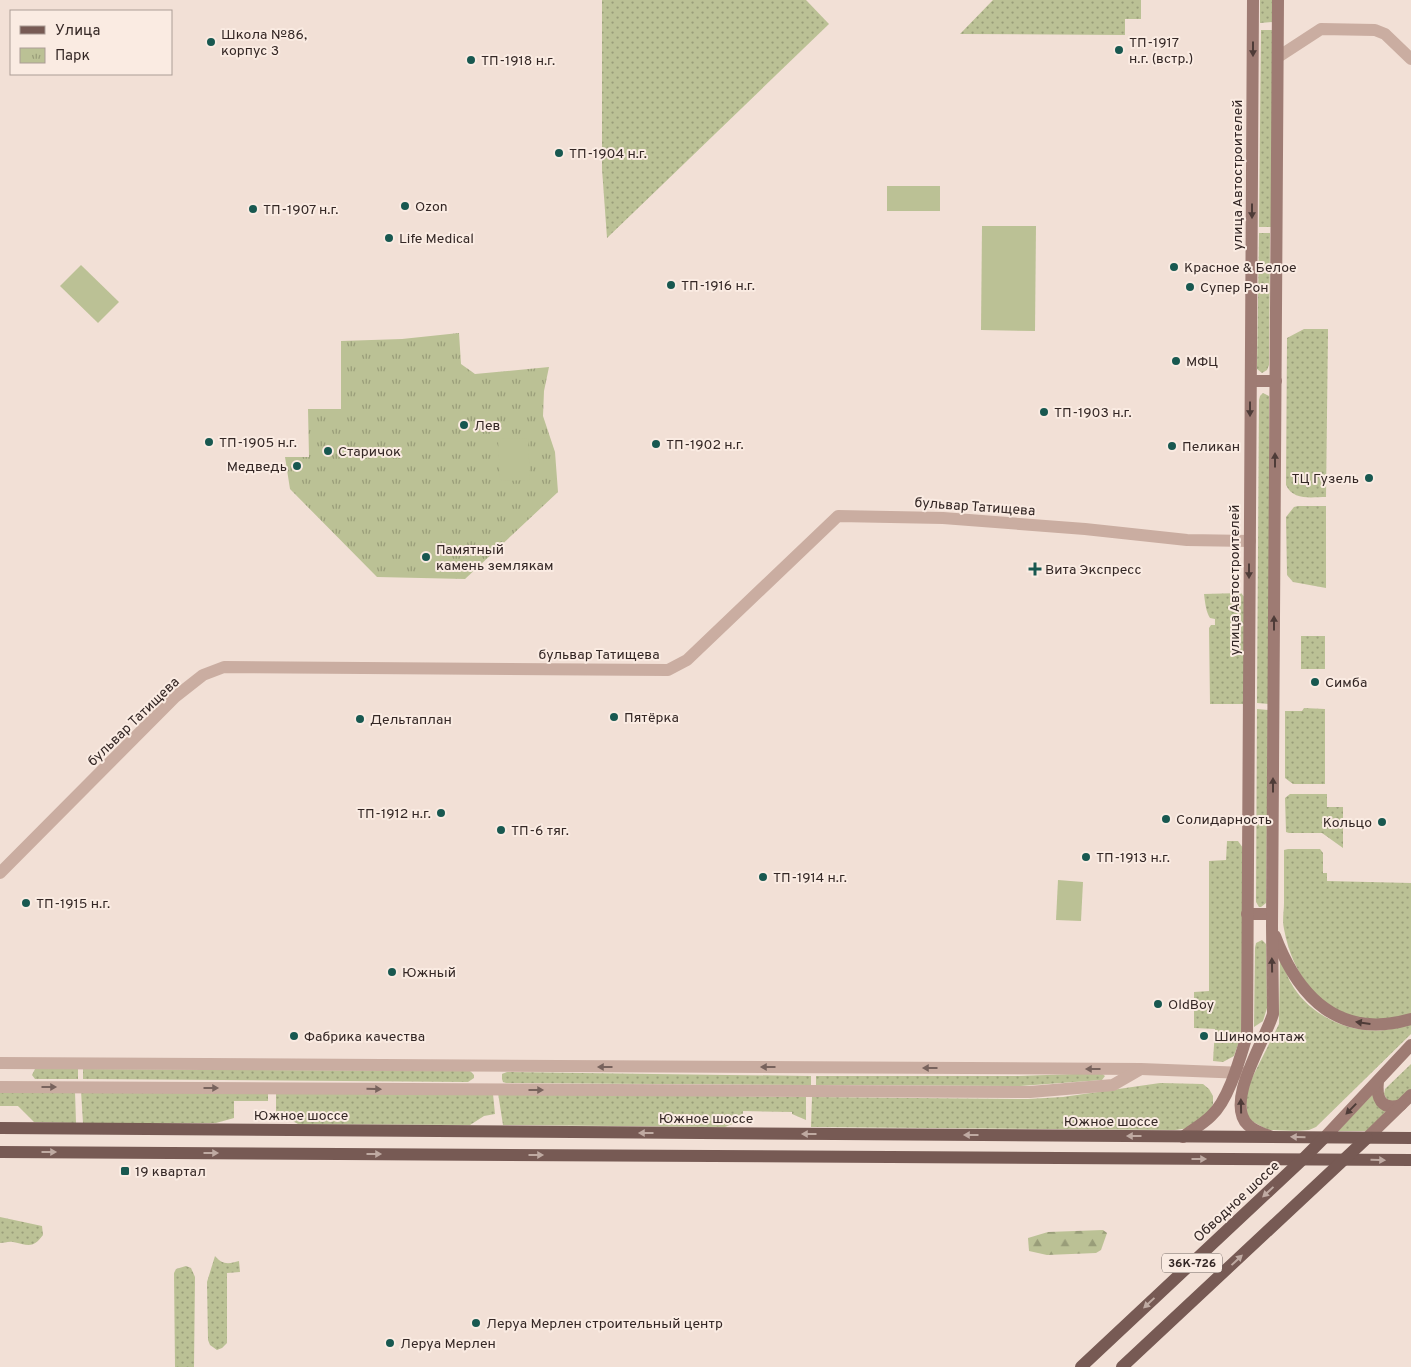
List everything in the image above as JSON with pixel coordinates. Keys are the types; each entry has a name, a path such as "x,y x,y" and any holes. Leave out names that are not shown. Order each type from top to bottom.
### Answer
{"main road":[{"name":"улица Автостроителей","path":"1253,0 1246,1035 1240,1103 1242,1116 1246,1124 1272,1137"},
{"name":"улица Автостроителей","path":"1183,1137 1212,1115 1242,1073 1269,1028 1273,1014 1278,0"},
{"path":"1251,381 1276,381"},
{"path":"1247,914 1272,920"},
{"name":"улица Автостроителей","path":"1272,920 1282,954 1294,977 1308,995 1333,1014 1362,1024 1396,1024 1411,1019"},
{"path":"1324,1138 1411,1045"},
{"path":"1378,1081 1378,1094 1382,1103 1390,1107 1401,1105"},
{"path":"1122,1367 1346,1160 1411,1095"},
{"name":"Южное шоссе","path":"0,1128 1411,1138"},
{"name":"Обводное шоссе","path":"1081,1367 1324,1138"},
{"path":"0,1152 1411,1160"}],"street":[{"path":"1278,57 1321,29 1375,30 1385,34 1411,59"},
{"name":"бульвар Татищева","path":"0,873 175,697 203,675 224,667 668,670 687,660 838,516 943,518 1085,529 1187,540 1250,541"},
{"path":"0,1063 1141,1069 1242,1073"},
{"path":"0,1087 1030,1092 1113,1085 1141,1069"}],"green space":[{"path":"602,0 806,0 829,24 607,238 602,169"},
{"path":"993,0 1141,0 1141,19 1125,19 1125,35 960,34"},
{"path":"1260,0 1273,0 1273,22 1260,23"},
{"path":"1261,30 1273,30 1271,227 1259,227"},
{"path":"887,186 940,186 940,211 887,211"},
{"path":"982,226 1036,226 1035,331 981,330"},
{"path":"1259,233 1270,233 1269,365 1267,370 1262,373 1257,369"},
{"path":"81,265 119,302 98,323 60,286"},
{"path":"1304,329 1328,329 1326,497 1298,496 1293,494 1286,485 1287,338"},
{"path":"459,333 461,364 475,374 549,367 544,391 543,416 555,452 558,492 465,579 377,577 290,489 285,457 309,457 308,409 341,409 341,341 402,339"},
{"path":"1263,393 1269,396 1269,704 1257,703 1259,400"},
{"path":"528,438 530,480 502,481 500,478 498,439"},
{"path":"1326,506 1326,588 1293,582 1287,575 1286,517 1294,507"},
{"path":"1241,593 1246,599 1247,704 1210,704 1209,628 1211,625 1215,625 1215,619 1209,616 1204,594"},
{"path":"1301,636 1325,636 1325,669 1301,669"},
{"path":"1304,708 1325,709 1325,784 1293,784 1285,778 1285,711 1302,711"},
{"path":"1257,709 1268,710 1266,903 1261,907 1256,902"},
{"path":"1290,794 1327,794 1327,807 1343,807 1343,848 1322,833 1286,832 1285,798"},
{"path":"1227,841 1238,841 1243,848 1241,1035 1234,1056 1223,1062 1213,1061 1215,1029 1194,1028 1194,992 1209,991 1209,861 1226,860"},
{"path":"1320,849 1323,853 1323,873 1327,873 1327,881 1411,883 1411,1014 1387,1019 1365,1019 1345,1013 1327,1004 1312,990 1300,973 1290,952 1283,926 1284,850"},
{"path":"1058,880 1083,882 1081,921 1056,920"},
{"path":"1262,940 1266,944 1267,1008 1263,1021 1254,1027 1255,948 1256,943"},
{"path":"1280,957 1294,988 1311,1007 1322,1015 1346,1026 1372,1031 1388,1030 1411,1024 1411,1034 1316,1127 1309,1130 1268,1130 1248,1119 1245,1092 1279,1024"},
{"path":"1411,1064 1411,1089 1398,1102 1388,1101 1384,1094 1385,1089"},
{"path":"35,1069 78,1069 78,1079 35,1079 32,1075"},
{"path":"83,1069 470,1071 474,1078 468,1082 83,1079"},
{"path":"507,1072 811,1076 811,1085 506,1083 503,1082 502,1074"},
{"path":"1101,1073 1105,1076 1102,1080 1020,1086 816,1085 816,1076 1019,1076"},
{"path":"1160,1083 1203,1084 1213,1096 1211,1110 1189,1128 1175,1130 811,1127 812,1097 1028,1099 1063,1097"},
{"path":"0,1090 75,1091 76,1123 34,1122 18,1106 0,1106"},
{"path":"81,1091 268,1092 268,1101 234,1101 234,1118 216,1123 83,1123"},
{"path":"276,1092 493,1094 495,1114 484,1116 470,1125 298,1124 287,1118 276,1118"},
{"path":"498,1093 806,1097 806,1120 792,1114 792,1112 743,1111 742,1120 725,1127 503,1125"},
{"path":"1374,1093 1386,1111 1370,1131 1338,1131"},
{"path":"0,1217 42,1226 43,1235 30,1245 11,1242 0,1243"},
{"path":"1103,1230 1107,1233 1101,1250 1096,1253 1047,1255 1029,1251 1028,1238 1048,1232"},
{"path":"215,1256 220,1261 226,1263 239,1261 240,1272 227,1273 227,1343 217,1350 210,1345 208,1340 207,1282"},
{"path":"186,1266 191,1268 195,1277 194,1367 175,1367 174,1273 176,1269"}],"place":[{"name":"Школа №86, корпус 3","path":"211,42"},
{"name":"ТП-1917 н.г. (встр.)","path":"1119,50"},
{"name":"ТП-1918 н.г.","path":"471,60"},
{"name":"ТП-1904 н.г.","path":"559,153"},
{"name":"Ozon","path":"405,206"},
{"name":"ТП-1907 н.г.","path":"253,209"},
{"name":"Life Medical","path":"389,238"},
{"name":"Красное & Белое","path":"1174,267"},
{"name":"ТП-1916 н.г.","path":"671,285"},
{"name":"Супер Рон","path":"1190,287"},
{"name":"МФЦ","path":"1176,361"},
{"name":"ТП-1903 н.г.","path":"1044,412"},
{"name":"Лев","path":"464,425"},
{"name":"ТП-1905 н.г.","path":"209,442"},
{"name":"ТП-1902 н.г.","path":"656,444"},
{"name":"Пеликан","path":"1172,446"},
{"name":"Старичок","path":"328,451"},
{"name":"Медведь","path":"297,466"},
{"name":"ТЦ Гузель","path":"1369,478"},
{"name":"Памятный камень землякам","path":"426,557"},
{"name":"Вита Экспресс","path":"1035,569"},
{"name":"Симба","path":"1315,682"},
{"name":"Пятёрка","path":"614,717"},
{"name":"Дельтаплан","path":"360,719"},
{"name":"ТП-1912 н.г.","path":"441,813"},
{"name":"Солидарность","path":"1166,819"},
{"name":"Кольцо","path":"1382,822"},
{"name":"ТП-6 тяг.","path":"501,830"},
{"name":"ТП-1913 н.г.","path":"1086,857"},
{"name":"ТП-1914 н.г.","path":"763,877"},
{"name":"ТП-1915 н.г.","path":"26,903"},
{"name":"Южный","path":"392,972"},
{"name":"OldBoy","path":"1158,1004"},
{"name":"Фабрика качества","path":"294,1036"},
{"name":"Шиномонтаж","path":"1204,1036"},
{"name":"19 квартал","path":"125,1171"},
{"name":"Леруа Мерлен строительный центр","path":"476,1323"},
{"name":"Леруа Мерлен","path":"390,1343"}]}
